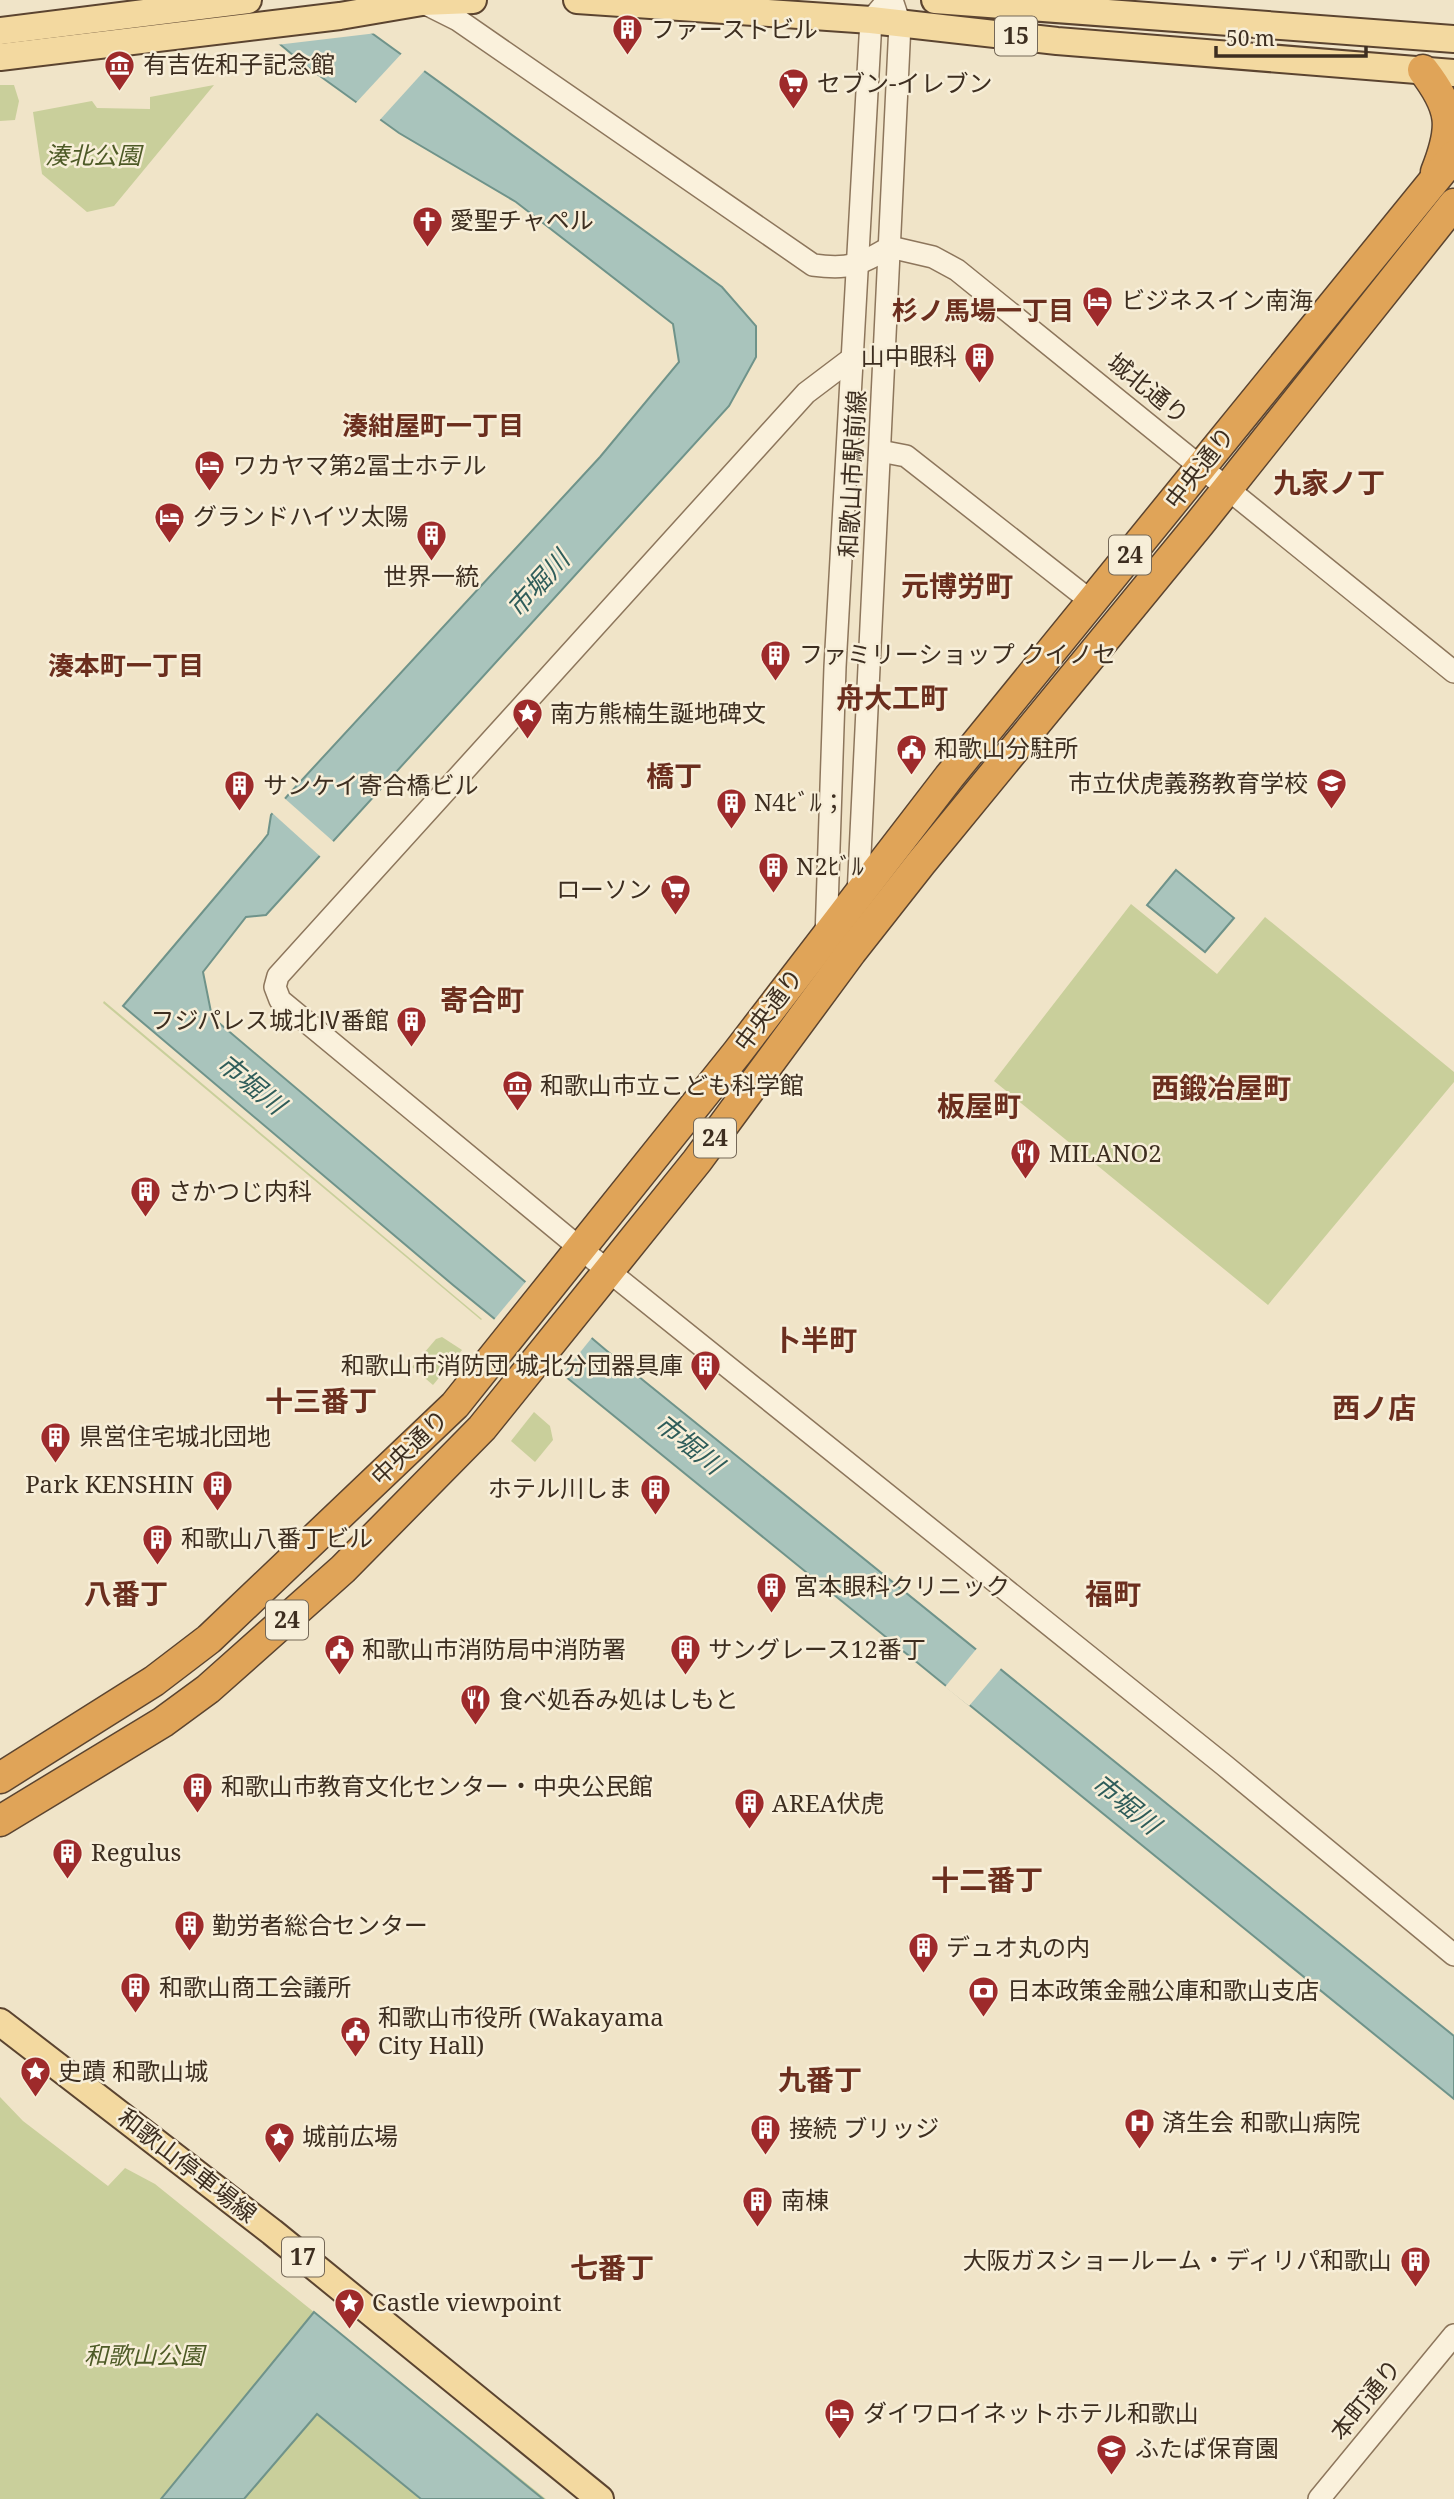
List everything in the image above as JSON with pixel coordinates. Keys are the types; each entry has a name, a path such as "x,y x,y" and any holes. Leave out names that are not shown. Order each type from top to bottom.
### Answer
{"highway":[{"name":"24","path":"1423,70 1437,89 1447,111 1451,133 1428,188"},
{"name":"中央通り","path":"0,1778 154,1681 209,1639 455,1405 563,1273 858,895 1092,602 1454,156"},
{"name":"中央通り","path":"0,1821 163,1722 245,1658 343,1569 482,1429 697,1161 851,952 1454,204"}],"main road":[{"path":"0,31 248,0"},
{"path":"0,57 239,29 421,1 473,0"},
{"name":"15","path":"577,0 795,18 871,20 893,8 1057,41 1454,73"},
{"name":"15","path":"935,0 1454,40"},
{"name":"和歌山停車場線","path":"0,2022 282,2240 600,2499"}],"street":[{"path":"421,1 458,20 813,265 835,268 857,266 890,247"},
{"name":"和歌山市駅前線","path":"851,952 858,895 890,247 893,8"},
{"name":"和歌山市駅前線","path":"825,938 851,359 871,20"},
{"name":"城北通り","path":"890,247 933,257 971,280 1454,672"},
{"path":"851,359 807,393 278,976 275,987 280,1000 581,1249 1224,1765 1454,1955"},
{"path":"880,450 905,456 1092,602"},
{"path":"825,938 851,952"},
{"name":"本町通り","path":"1319,2499 1454,2335"}],"green space":[{"path":"0,85 14,85 19,101 15,120 0,121"},
{"name":"湊北公園","path":"214,85 114,206 87,212 42,174 33,112 92,101 97,108 150,109 150,97"},
{"path":"1131,904 1217,974 1265,917 1454,1072 1454,1082 1268,1305 994,1081"},
{"path":"104,1001 482,1319 103,1003"},
{"path":"442,1337 462,1350 433,1385 412,1367 436,1339"},
{"path":"534,1412 550,1426 553,1440 535,1462 511,1441"},
{"name":"和歌山公園","path":"0,2097 23,2121 108,2186 125,2168 155,2184 546,2499 0,2499"}],"water":[{"name":"市堀川","path":"227,0 326,0 722,287 756,326 756,357 729,406 266,915 246,917 203,972 212,1017 607,1351 1454,2036 1454,2099 453,1285 123,1006 261,843 268,834 271,815 289,794 600,457 679,362 673,324 516,202 399,133 306,66"},
{"path":"1176,870 1234,918 1205,952 1147,905"},
{"path":"314,2312 543,2499 421,2499 317,2414 244,2499 161,2499"}],"pier":[{"path":"224,0 332,0 377,33 276,45"},
{"path":"403,52 426,69 378,122 354,105"},
{"path":"282,796 335,843 322,858 270,811"},
{"path":"528,1279 594,1335 561,1376 493,1321"},
{"path":"978,1647 1003,1666 969,1706 945,1687"}],"place":[{"name":"ファーストビル","path":"628,57"},
{"name":"有吉佐和子記念館","path":"120,92"},
{"name":"セブン-イレブン","path":"794,111"},
{"name":"愛聖チャペル","path":"427,248"},
{"name":"ビジネスイン南海","path":"1098,328"},
{"name":"山中眼科","path":"980,384"},
{"name":"ワカヤマ第2冨士ホテル","path":"210,493"},
{"name":"グランドハイツ太陽","path":"170,544"},
{"name":"世界一統","path":"431,562"},
{"name":"ファミリーショップ クイノセ","path":"776,682"},
{"name":"南方熊楠生誕地碑文","path":"527,741"},
{"name":"和歌山分駐所","path":"911,776"},
{"name":"市立伏虎義務教育学校","path":"1331,811"},
{"name":"サンケイ寄合橋ビル","path":"240,813"},
{"name":"N4ﾋﾞﾙ；","path":"731,830"},
{"name":"N2ﾋﾞﾙ","path":"773,894"},
{"name":"ローソン","path":"675,917"},
{"name":"フジパレス城北Ⅳ番館","path":"412,1048"},
{"name":"和歌山市立こども科学館","path":"517,1113"},
{"name":"MILANO2","path":"1026,1181"},
{"name":"さかつじ内科","path":"145,1219"},
{"name":"和歌山市消防団 城北分団器具庫","path":"706,1393"},
{"name":"県営住宅城北団地","path":"56,1464"},
{"name":"Park KENSHIN","path":"217,1512"},
{"name":"ホテル川しま","path":"655,1516"},
{"name":"和歌山八番丁ビル","path":"158,1566"},
{"name":"宮本眼科クリニック","path":"771,1614"},
{"name":"和歌山市消防局中消防署","path":"339,1677"},
{"name":"サングレース12番丁","path":"685,1677"},
{"name":"食べ処呑み処はしもと","path":"476,1727"},
{"name":"和歌山市教育文化センター・中央公民館","path":"198,1814"},
{"name":"AREA伏虎","path":"749,1831"},
{"name":"Regulus","path":"68,1880"},
{"name":"勤労者総合センター","path":"189,1953"},
{"name":"デュオ丸の内","path":"923,1975"},
{"name":"和歌山商工会議所","path":"136,2015"},
{"name":"日本政策金融公庫和歌山支店","path":"984,2018"},
{"name":"和歌山市役所 (Wakayama City Hall)","path":"355,2059"},
{"name":"史蹟 和歌山城","path":"35,2099"},
{"name":"済生会 和歌山病院","path":"1139,2150"},
{"name":"接続 ブリッジ","path":"766,2156"},
{"name":"城前広場","path":"279,2164"},
{"name":"南棟","path":"758,2228"},
{"name":"大阪ガスショールーム・ディリパ和歌山","path":"1415,2288"},
{"name":"Castle viewpoint","path":"349,2330"},
{"name":"ダイワロイネットホテル和歌山","path":"840,2441"},
{"name":"ふたば保育園","path":"1112,2476"}],"district":[{"name":"杉ノ馬場一丁目","path":"983,311"},
{"name":"湊紺屋町一丁目","path":"433,426"},
{"name":"九家ノ丁","path":"1329,483"},
{"name":"元博労町","path":"957,586"},
{"name":"湊本町一丁目","path":"126,666"},
{"name":"舟大工町","path":"892,698"},
{"name":"橋丁","path":"674,776"},
{"name":"寄合町","path":"482,1000"},
{"name":"西鍛冶屋町","path":"1221,1088"},
{"name":"板屋町","path":"979,1106"},
{"name":"卜半町","path":"815,1340"},
{"name":"十三番丁","path":"321,1401"},
{"name":"西ノ店","path":"1374,1408"},
{"name":"八番丁","path":"126,1594"},
{"name":"福町","path":"1113,1594"},
{"name":"十二番丁","path":"987,1880"},
{"name":"九番丁","path":"820,2080"},
{"name":"七番丁","path":"612,2268"}]}
